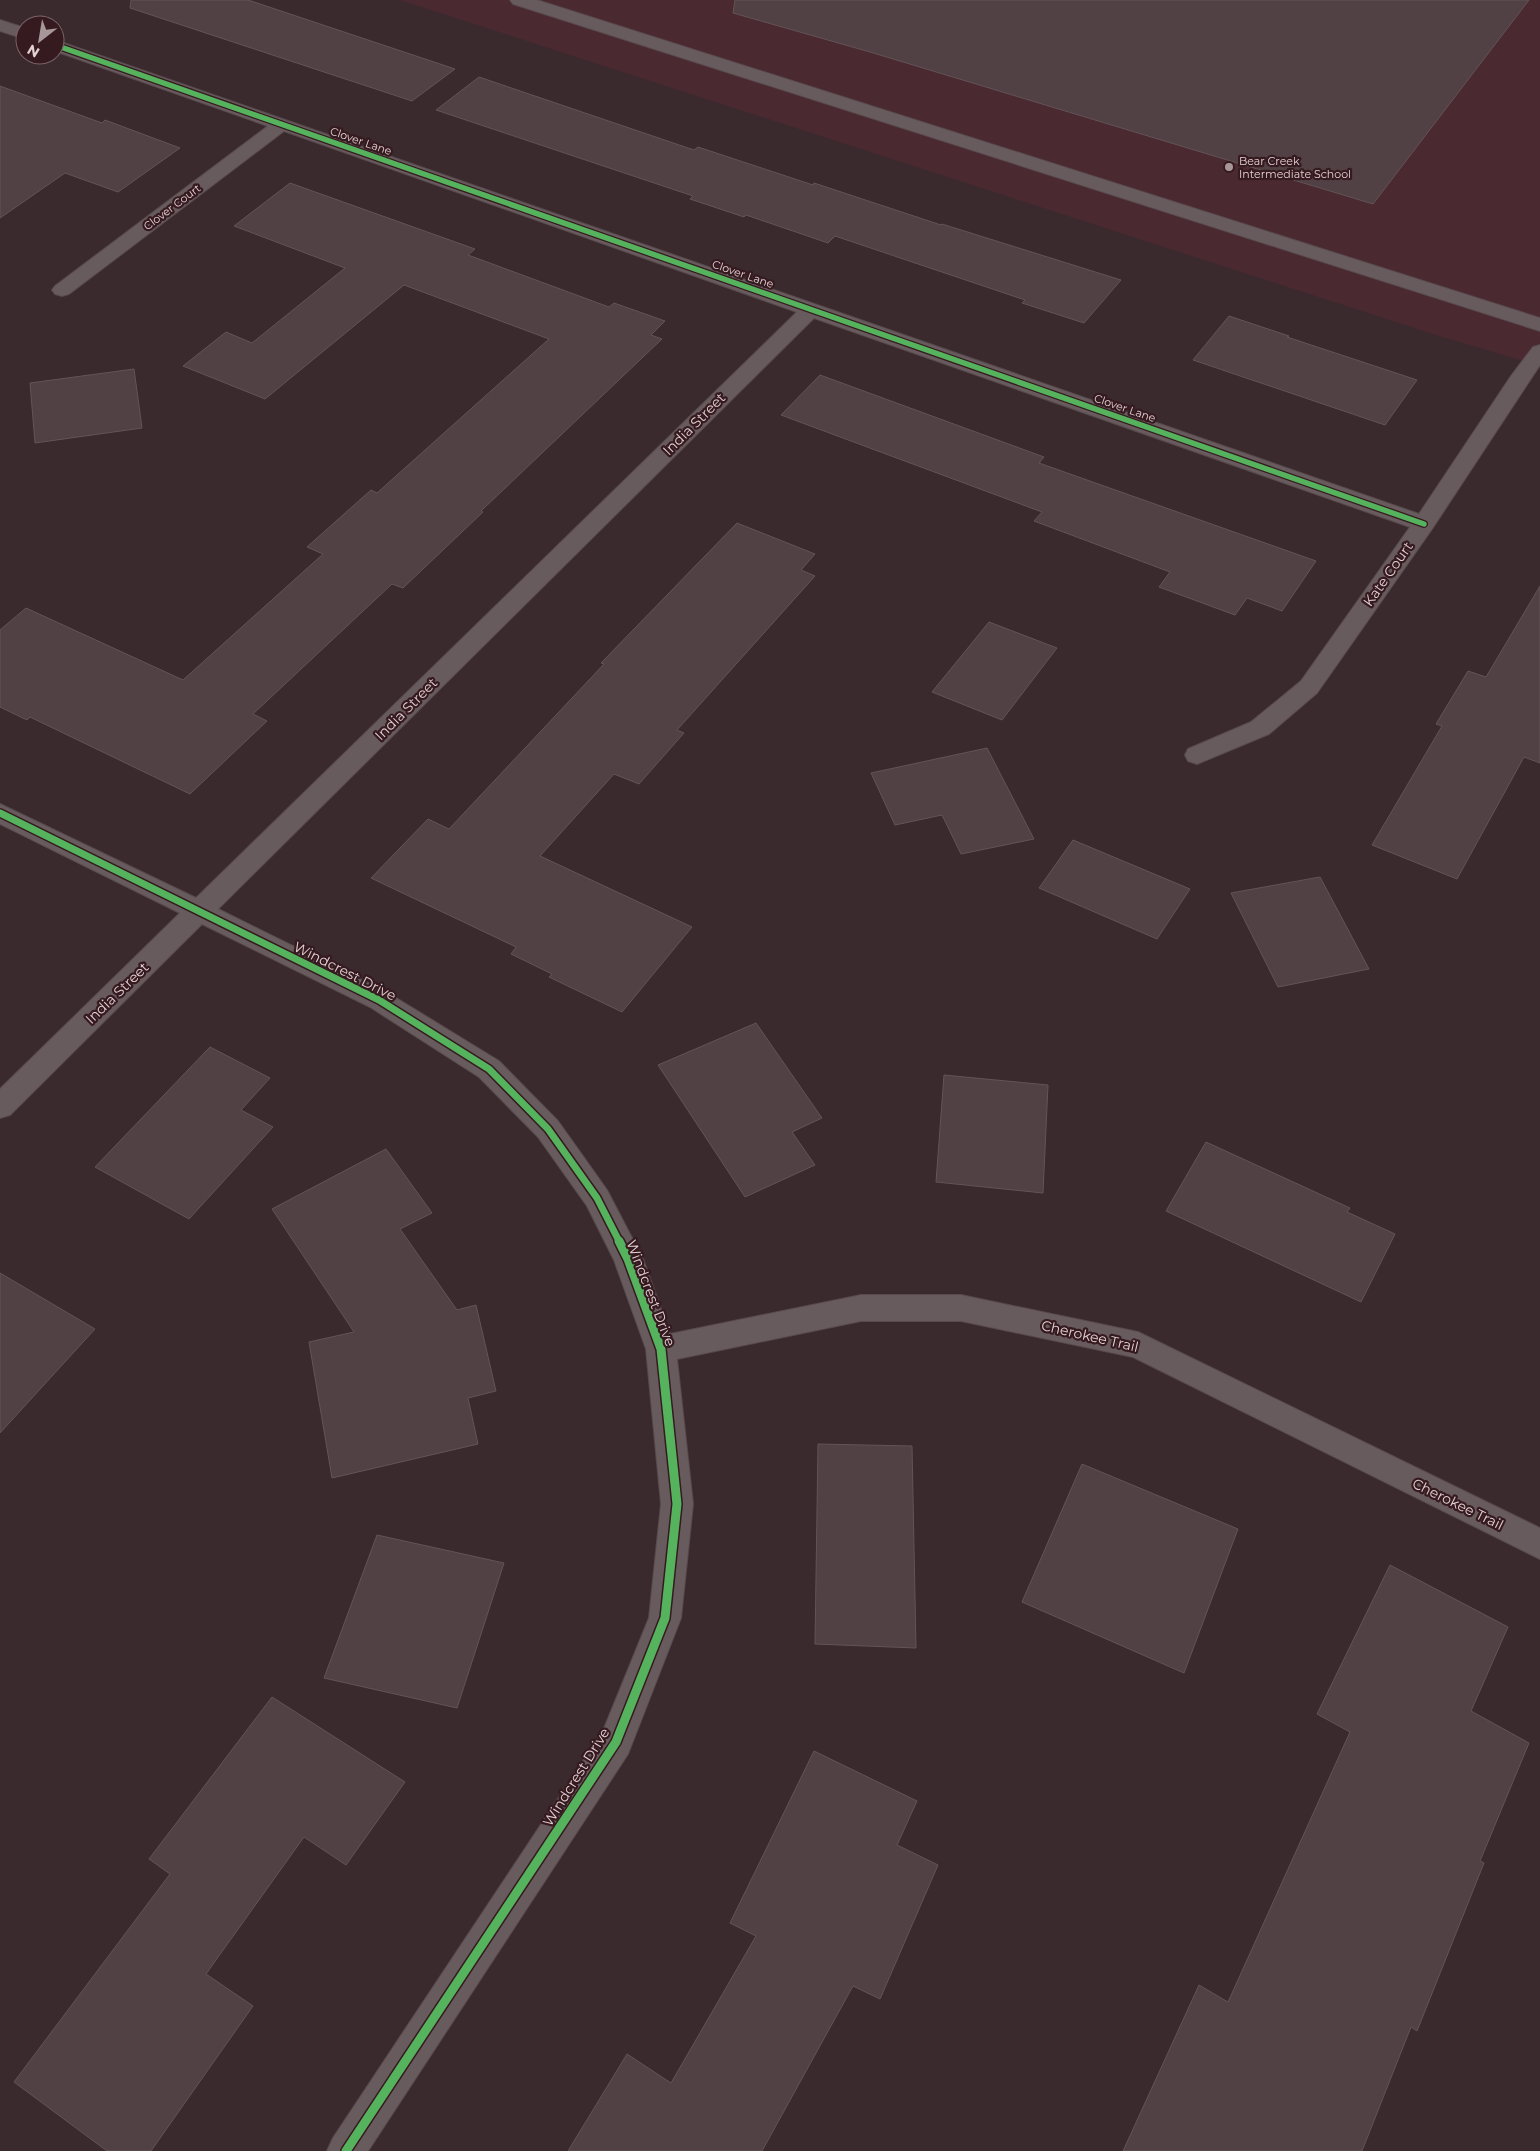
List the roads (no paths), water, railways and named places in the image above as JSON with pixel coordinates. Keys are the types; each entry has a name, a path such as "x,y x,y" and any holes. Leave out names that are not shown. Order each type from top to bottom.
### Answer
{"street":[{"path":"519,0 1540,325"},
{"path":"0,25 15,30"},
{"name":"Clover Lane","path":"65,48 281,125 1424,524"},
{"name":"Clover Court","path":"62,290 281,125"},
{"name":"India Street","path":"0,1107 810,310"},
{"name":"Kate Court","path":"1197,755 1260,728 1309,688 1424,524 1518,380 1540,351"},
{"name":"Windcrest Drive","path":"0,813 379,1000 488,1069 548,1129 597,1198 628,1259 661,1348 677,1504 665,1618 616,1742 346,2151"},
{"name":"Cherokee Trail","path":"661,1348 861,1308 961,1308 1138,1345 1540,1544"}],"place":[{"name":"Bear Creek Intermediate School","path":"1229,167"}]}
